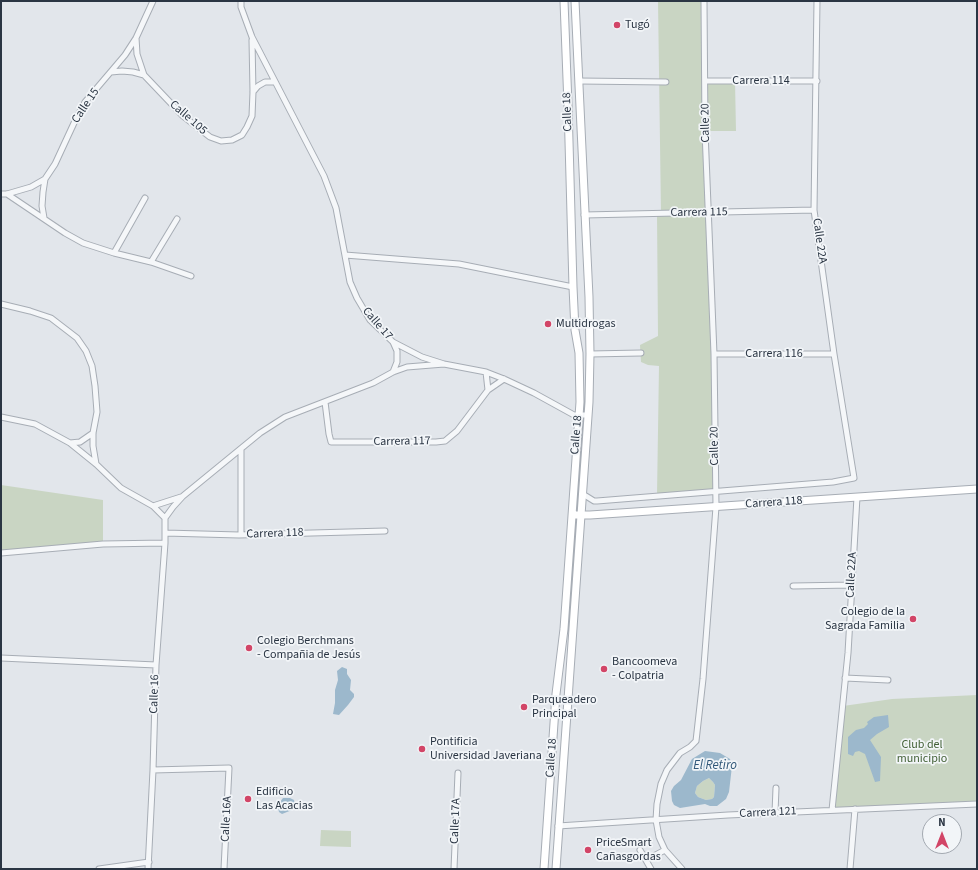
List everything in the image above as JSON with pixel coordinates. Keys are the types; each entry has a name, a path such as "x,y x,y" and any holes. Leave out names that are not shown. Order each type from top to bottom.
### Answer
{"main road":[{"name":"Calle 18","path":"544,869 556,694 564,629 579,415 579,357 573,287 564,1"},
{"name":"Calle 18","path":"556,869 588,415 590,354 589,297 584,215 576,1"},
{"name":"Carrera 118","path":"572,515 716,507 977,489"}],"street":[{"name":"Calle 15","path":"45,179 55,164 85,102 125,55 136,38 153,1"},
{"name":"Calle 17","path":"241,1 241,6 252,37 324,176 336,208 350,282 356,298 370,320 393,342 397,351 397,362 392,372"},
{"name":"Calle 20","path":"682,869 665,850 659,837 656,820 657,804 661,784 667,770 680,753 696,741 703,679 716,507 714,354 705,131 706,81 704,1"},
{"name":"Calle 22A","path":"716,491 834,482 854,478 834,354 814,210 817,1"},
{"name":"Calle 105","path":"136,38 137,54 144,75 183,116 210,137 221,141 232,140 242,135 252,116 252,37"},
{"path":"111,72 122,71 144,75"},
{"path":"579,81 666,82"},
{"name":"Carrera 114","path":"706,81 817,81"},
{"path":"253,92 258,86 265,82 275,82"},
{"path":"1,194 7,194 31,187 45,179"},
{"path":"44,218 42,206 45,179"},
{"path":"7,194 83,244 151,262 191,276"},
{"path":"114,253 145,198"},
{"name":"Carrera 115","path":"584,215 814,210"},
{"path":"151,262 177,219"},
{"path":"345,255 459,264 573,287"},
{"path":"1,304 30,311 50,318 77,338 86,351 92,366 97,412 93,433 93,446 96,464"},
{"path":"393,342 422,357 444,364 486,372 504,379 534,392 574,415 588,415"},
{"path":"590,354 641,353"},
{"name":"Carrera 116","path":"714,354 834,354"},
{"path":"1,417 34,424 70,443 96,464 121,488 153,506 165,518 172,507 183,496 260,433 285,417 373,383 392,372 407,367 444,364"},
{"path":"486,372 488,390"},
{"name":"Carrera 117","path":"325,402 331,442 444,441 451,436 488,390 504,379"},
{"path":"70,443 80,442 93,433"},
{"path":"241,449 241,535"},
{"path":"586,496 597,501 716,491"},
{"path":"153,506 183,496"},
{"name":"Calle 22A","path":"832,810 848,653 857,497"},
{"name":"Calle 16","path":"148,869 156,665 165,542 165,518"},
{"name":"Carrera 118","path":"165,534 241,535 385,531"},
{"path":"1,553 103,544 165,542"},
{"path":"793,586 852,585"},
{"path":"1,658 156,665"},
{"path":"845,678 888,680"},
{"name":"Calle 16A","path":"153,770 229,768 224,869"},
{"name":"Calle 17A","path":"454,869 458,773"},
{"path":"775,813 776,788"},
{"name":"Carrera 121","path":"558,826 832,810 977,804"},
{"path":"850,869 855,809"},
{"path":"640,850 651,869"},
{"path":"646,860 665,850"},
{"path":"99,869 149,862"}],"green space":[{"path":"658,1 704,1 706,81 735,81 736,131 706,131 716,491 657,495 659,366 648,365 641,362 640,345 658,336 657,214 661,214"},
{"path":"1,485 103,500 103,544 1,553"},
{"name":"Club del municipio","path":"977,695 977,804 832,810 843,706 892,699"},
{"path":"709,778 715,785 714,797 706,800 698,797 695,793 697,786"},
{"path":"321,830 351,831 351,847 320,846"}],"water":[{"path":"342,667 347,669 347,674 351,680 350,690 354,694 354,697 339,715 333,714 335,690 338,680 337,671"},
{"path":"888,715 889,727 870,740 881,757 880,781 875,782 865,754 859,751 855,752 853,756 848,754 848,737 856,730 864,728 868,724 867,722 874,717"},
{"name":"El Retiro","path":"705,751 720,753 730,759 732,766 729,792 726,799 717,806 705,804 680,808 674,805 671,791 681,780 692,759","holes":["709,778 715,785 714,797 706,800 698,797 695,793 697,786"]},
{"path":"283,798 290,798 294,800 295,804 292,810 282,814 279,812 278,807"}],"place":[{"name":"Tugó","path":"617,25"},
{"name":"Multidrogas","path":"548,324"},
{"name":"Colegio de la Sagrada Familia","path":"913,619"},
{"name":"Colegio Berchmans - Compañia de Jesús","path":"249,648"},
{"name":"Bancoomeva - Colpatria","path":"604,669"},
{"name":"Parqueadero Principal","path":"524,707"},
{"name":"Pontificia Universidad Javeriana","path":"422,749"},
{"name":"Edificio Las Acacias","path":"248,799"},
{"name":"PriceSmart Cañasgordas","path":"588,850"}]}
